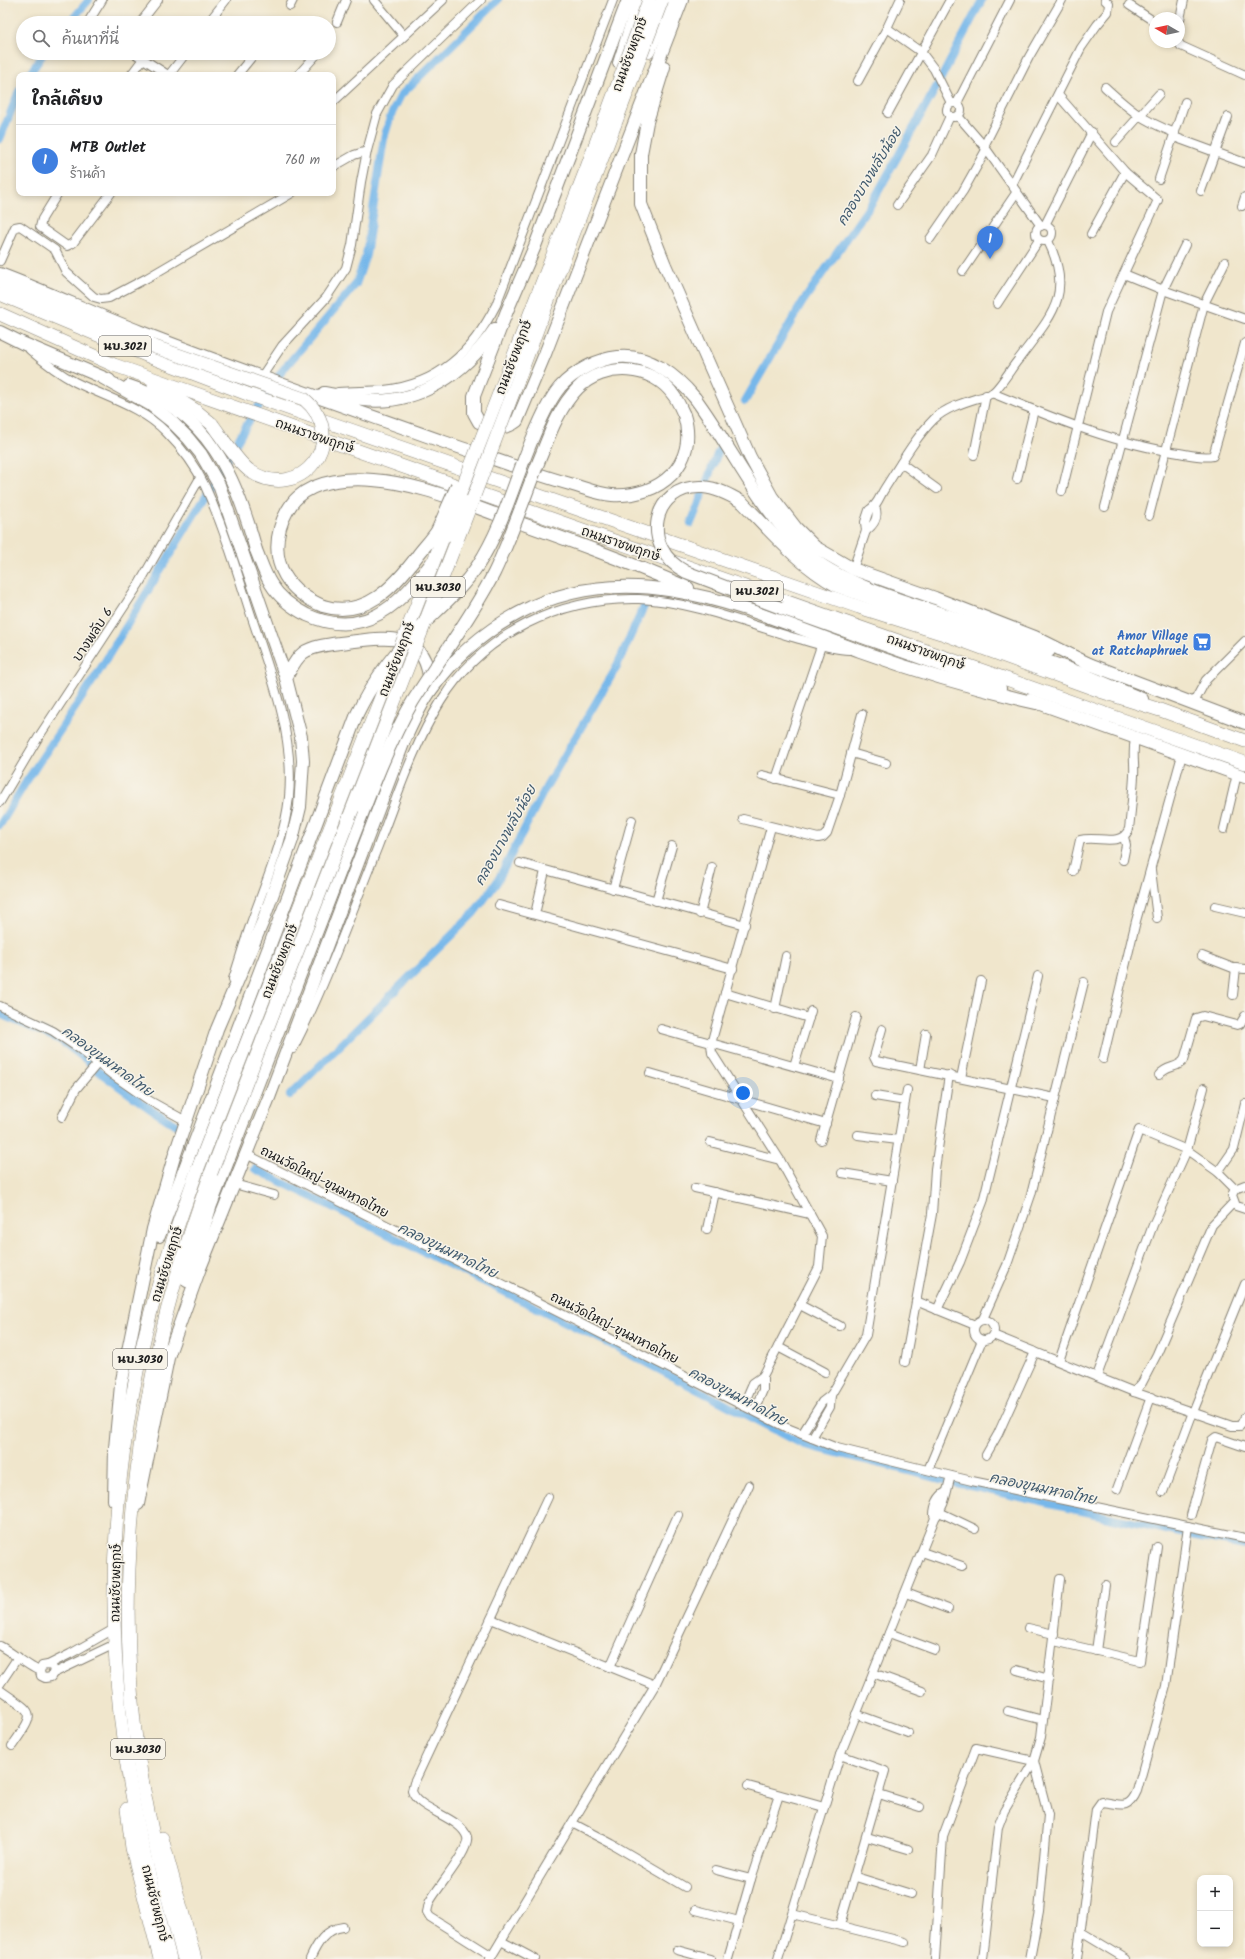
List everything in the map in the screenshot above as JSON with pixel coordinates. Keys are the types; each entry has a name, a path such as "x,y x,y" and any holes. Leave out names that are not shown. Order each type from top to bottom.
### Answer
{"main road":[{"path":"628,0 535,246 507,311 474,396 473,407 479,422 501,428 510,427 517,421 682,0"},
{"path":"639,0 593,143 459,482 436,532 392,587 378,598 352,609 333,609 323,606 298,593 287,580 280,566 276,551 282,521 298,496 318,485 345,480 395,482 430,491 556,536 666,578 714,599 779,620 860,651 973,688 1036,703"},
{"name":"ถนนชัยพฤกษ์","path":"170,1959 142,1847 125,1754 120,1714 114,1629 114,1557 122,1464 141,1352 174,1236 198,1168 587,167 648,0"},
{"name":"ถนนชัยพฤกษ์","path":"184,1959 155,1846 138,1750 132,1692 129,1620 132,1534 138,1469 149,1392 165,1319 185,1248 211,1173 466,516 662,0"},
{"path":"0,332 103,378 135,388 159,398 174,407 204,434 216,449 232,480 263,569 272,585 285,600 298,610 333,624 347,624 374,616 387,610 399,601 430,565 466,504 605,149 672,0"},
{"path":"668,38 665,64 647,122 641,154 641,204 648,225 750,457 772,497 796,528 815,547 853,569 935,598 1035,637 1091,665"},
{"path":"0,274 134,329 283,384 304,391 544,477 611,495 632,494 650,490 662,484 672,475 682,460 686,444 687,426 684,415 674,396 664,385 654,378 642,373 624,370 609,371 594,377 578,388 562,410 550,433 494,571 478,602 412,703 381,767 364,809 206,1218 185,1290 169,1354 132,1534"},
{"path":"0,281 80,317 152,346 304,399 311,405 322,424 324,439 317,458 310,467 291,479 265,479 249,470 212,424 195,410 161,388 114,365"},
{"name":"ถนนราชพฤกษ์","path":"0,294 153,358 275,404 793,584 941,633 1100,691 1160,710 1245,741"},
{"path":"304,391 364,400 384,400 408,397 430,388 448,378 467,364 482,348 507,311"},
{"name":"ถนนราชพฤกษ์","path":"0,314 114,365 1245,763"},
{"path":"136,1307 167,1213 357,714 377,678 410,637 464,583 477,566 498,528 542,418 560,388 571,377 588,366 609,358 626,356 648,361 660,367 684,384 717,428 760,496 780,523 806,553 821,565 857,583 904,601 1091,665 1245,723"},
{"path":"103,378 151,406 171,421 201,454 219,485 286,678 301,737 303,779 300,807 292,840 263,921 217,1029 186,1121 153,1229 124,1365 117,1417 114,1481 114,1557"},
{"path":"1160,710 1126,692 1083,674 837,586 822,578 795,557 742,502 727,493 703,487 684,489 667,500 658,519 657,538 663,553 673,564 686,572 781,608 958,671 1036,703 1241,776"},
{"path":"169,1354 200,1268 270,1095 404,741 430,691 450,668 480,638 508,619 550,599 615,586 638,586 672,590 714,599"},
{"path":"286,678 299,657 310,650 330,645 377,639 399,639 411,645 423,659 429,679 430,691"},
{"path":"138,1750 195,1959"},
{"path":"125,1754 126,1799 132,1848 160,1959"}],"street":[{"path":"91,16 102,0"},
{"path":"145,16 158,0"},
{"path":"213,16 226,0"},
{"path":"337,22 346,0"},
{"path":"375,0 404,36"},
{"path":"336,99 444,0"},
{"path":"267,378 282,346 326,298 346,268 352,245 367,151 377,114 393,85 480,0"},
{"path":"325,393 385,390 428,378 445,369 476,340 496,305 614,0"},
{"path":"858,81 887,28 900,0"},
{"path":"888,113 950,0"},
{"path":"1010,0 954,103 948,106 946,110 954,116 985,148 1012,185 1016,193 1043,225 1049,226 1052,231 1052,236 1048,241"},
{"path":"930,239 963,191 1029,57 1062,0"},
{"path":"1012,185 1087,38 1108,12 1109,4 1105,0"},
{"path":"1182,12 1184,0"},
{"path":"1129,5 1149,18"},
{"path":"887,28 921,52 934,69 954,103 961,109 954,116 932,155 897,205"},
{"path":"1185,48 1245,75"},
{"path":"133,72 142,60"},
{"path":"145,60 163,72"},
{"path":"170,72 180,60"},
{"path":"239,72 249,60"},
{"path":"301,72 312,60"},
{"path":"1105,87 1138,116 1150,123 1174,135 1245,163"},
{"path":"1116,142 1159,94"},
{"path":"1058,95 1092,132 1125,172 1154,195 1158,202 1106,312 1062,491"},
{"path":"1159,178 1185,102"},
{"path":"1201,191 1228,117"},
{"path":"1039,240 1036,232 1043,225 1092,132"},
{"path":"336,165 354,155 367,151"},
{"path":"1090,234 1125,172"},
{"path":"963,271 1016,193"},
{"path":"56,196 42,219 40,227 67,246 73,243 109,196"},
{"path":"0,261 15,227 20,226 55,250 66,272 94,297 101,299 109,298 147,278 287,196"},
{"path":"1242,206 1245,197"},
{"path":"1039,240 1048,241"},
{"path":"997,304 1039,240"},
{"path":"974,455 989,394 1046,323 1055,306 1060,276 1057,259 1048,241"},
{"path":"1105,507 1163,290 1185,245"},
{"path":"1149,516 1204,304 1225,262"},
{"path":"1124,274 1163,290 1245,319"},
{"path":"22,343 57,372 136,410 164,430 181,449 205,485 270,668 284,718 290,764 289,797 284,826 217,1029"},
{"path":"853,569 866,532 865,522 869,510 876,506 882,492 901,463 935,419 953,406 989,394 1078,427 1122,440 1166,451 1206,457 1213,456 1245,343"},
{"path":"1017,479 1034,410"},
{"path":"901,463 937,489"},
{"name":"บางพลับ 6","path":"0,802 38,738 139,584 200,478"},
{"path":"270,1095 304,1027 333,961 420,738 442,699 475,660 495,643 540,617 568,607 614,599 640,599 654,600 696,608 821,646 860,651"},
{"path":"1193,704 1206,680 1245,642"},
{"path":"776,779 821,646"},
{"path":"743,819 818,838 823,837 827,833 840,795 862,714"},
{"path":"1123,860 1126,845 1124,837 1129,828 1134,774 1132,753 1135,739"},
{"path":"851,754 886,763"},
{"path":"1103,1059 1150,867 1182,755"},
{"path":"762,775 840,795"},
{"path":"1224,829 1241,776"},
{"path":"613,889 632,820"},
{"path":"754,1411 763,1390 763,1376 819,1267 822,1236 780,1160 742,1099 716,1062 712,1053 711,1044 771,827"},
{"path":"1073,871 1080,840 1086,838 1113,840 1124,837"},
{"path":"656,901 672,846"},
{"path":"520,863 744,925"},
{"path":"700,914 712,866"},
{"path":"1150,867 1156,918"},
{"path":"535,914 545,871"},
{"path":"499,905 732,969"},
{"path":"1215,906 1245,913"},
{"path":"775,1009 786,956"},
{"path":"1202,956 1236,968 1245,969"},
{"path":"1233,995 1236,968"},
{"path":"937,1310 960,1262 983,1202 1038,976"},
{"path":"961,1078 981,981"},
{"path":"975,1325 983,1319 1007,1265 1031,1195 1084,982"},
{"path":"725,993 775,1009 810,1015 794,1066"},
{"path":"0,1006 53,1031 150,1102 186,1121"},
{"path":"1159,1075 1166,1068 1180,1064 1184,1060 1196,1018 1198,1016 1204,1016 1237,1025 1240,1024 1245,1016"},
{"path":"821,1140 856,1017"},
{"path":"882,1029 874,1059 1055,1098"},
{"path":"661,1030 838,1079"},
{"path":"920,1070 926,1034"},
{"path":"62,1117 76,1089 97,1064"},
{"path":"650,1073 826,1124"},
{"path":"905,1362 932,1214 935,1170 949,1075"},
{"path":"1097,1376 1153,1225 1187,1150 1204,1088"},
{"path":"802,1434 822,1402 831,1395 866,1335 907,1090"},
{"path":"875,1096 905,1101"},
{"path":"1218,1172 1234,1149 1245,1104"},
{"path":"1059,1361 1139,1130 1187,1150 1218,1172 1235,1188"},
{"path":"858,1135 898,1140"},
{"path":"710,1142 780,1160"},
{"name":"ถนนวัดใหญ่-ขุนมหาดไทย","path":"246,1154 743,1406 802,1434 837,1448 951,1477 1188,1528 1245,1538"},
{"path":"842,1173 892,1181"},
{"path":"234,1184 274,1195"},
{"path":"1235,1188 1245,1185"},
{"path":"695,1188 810,1214"},
{"path":"1235,1188 1232,1195 1233,1203 1239,1208 1245,1209"},
{"path":"707,1229 715,1192"},
{"path":"1134,1392 1142,1383 1157,1354 1212,1225 1233,1203"},
{"path":"1163,1492 1193,1412 1245,1284"},
{"path":"916,1301 975,1325"},
{"path":"800,1305 840,1326"},
{"path":"982,1340 988,1339 993,1335 995,1329 992,1323 983,1319"},
{"path":"975,1325 975,1334 982,1340"},
{"path":"993,1335 1134,1392 1232,1426 1240,1426 1245,1417"},
{"path":"928,1470 982,1340"},
{"path":"778,1347 825,1372"},
{"path":"986,1455 998,1434 1035,1352"},
{"path":"743,1406 753,1383 763,1376"},
{"path":"812,1438 830,1407 831,1395"},
{"path":"1117,1488 1151,1397"},
{"path":"1190,1515 1212,1440 1216,1437 1245,1447"},
{"path":"778,1959 840,1755 922,1552 936,1513 940,1495 947,1490 951,1477"},
{"path":"548,1497 414,1783 412,1791 417,1800 464,1830 468,1839 466,1846 447,1878 429,1904 427,1912 430,1917 491,1958 655,1685 749,1485"},
{"path":"936,1513 975,1529"},
{"path":"610,1667 678,1515"},
{"path":"1077,1959 1096,1809 1101,1802 1120,1806 1128,1804 1134,1799 1137,1791 1166,1686 1188,1528"},
{"path":"1028,1628 1096,1651 1140,1661 1157,1547"},
{"path":"922,1552 962,1566"},
{"path":"983,1959 998,1827 1004,1811 1034,1761 1041,1736 1060,1580"},
{"path":"1096,1651 1105,1585"},
{"path":"906,1593 948,1609"},
{"path":"492,1619 655,1685"},
{"path":"114,1629 70,1654 42,1666 40,1671 41,1676 47,1679 54,1673 115,1644"},
{"path":"889,1633 935,1650"},
{"path":"0,1646 35,1670 40,1671"},
{"path":"0,1684 18,1657"},
{"path":"48,1664 52,1666 54,1673"},
{"path":"1017,1670 1049,1678"},
{"path":"873,1673 922,1691"},
{"path":"0,1690 26,1708 30,1714 29,1720 12,1746"},
{"path":"1008,1711 1043,1720"},
{"path":"856,1714 908,1733"},
{"path":"935,1959 943,1836 976,1748 1034,1761"},
{"path":"840,1755 885,1771 856,1877 840,1925"},
{"path":"1030,1959 1039,1911 1048,1815 1034,1761"},
{"path":"748,1786 824,1807"},
{"path":"728,1959 751,1879 779,1794"},
{"path":"879,1794 920,1807"},
{"path":"572,1823 612,1844 685,1887"},
{"path":"867,1837 908,1849"},
{"path":"716,1870 751,1879"},
{"path":"856,1877 911,1894"},
{"path":"696,1910 739,1921"},
{"path":"792,1914 904,1942"},
{"path":"310,1959 318,1942 327,1933 343,1927"},
{"path":"1081,1932 1126,1959"},
{"path":"501,1941 535,1959"},
{"path":"677,1950 710,1959"}],"waterway":[{"path":"75,16 89,0"},
{"path":"0,825 26,782 96,676 211,487 249,421 282,371 356,284 366,255 384,138 391,115 401,95 498,0"},
{"name":"คลองบางพลับน้อย","path":"745,401 802,303 873,201 938,84 982,0"},
{"path":"31,72 39,60"},
{"path":"0,139 16,99"},
{"name":"คลองบางพลับน้อย","path":"691,523 724,440"},
{"name":"คลองบางพลับน้อย","path":"290,1095 473,914 497,882 546,787 615,670 645,604"},
{"name":"คลองขุนมหาดไทย","path":"0,1014 60,1040 88,1061 102,1074 149,1108 176,1125"},
{"name":"คลองขุนมหาดไทย","path":"255,1169 604,1341 802,1444 961,1484 1180,1533 1245,1545"}],"place":[{"name":"MTB Outlet","path":"990,259"},
{"name":"Amor Village at Ratchaphruek","path":"1202,642"}]}
